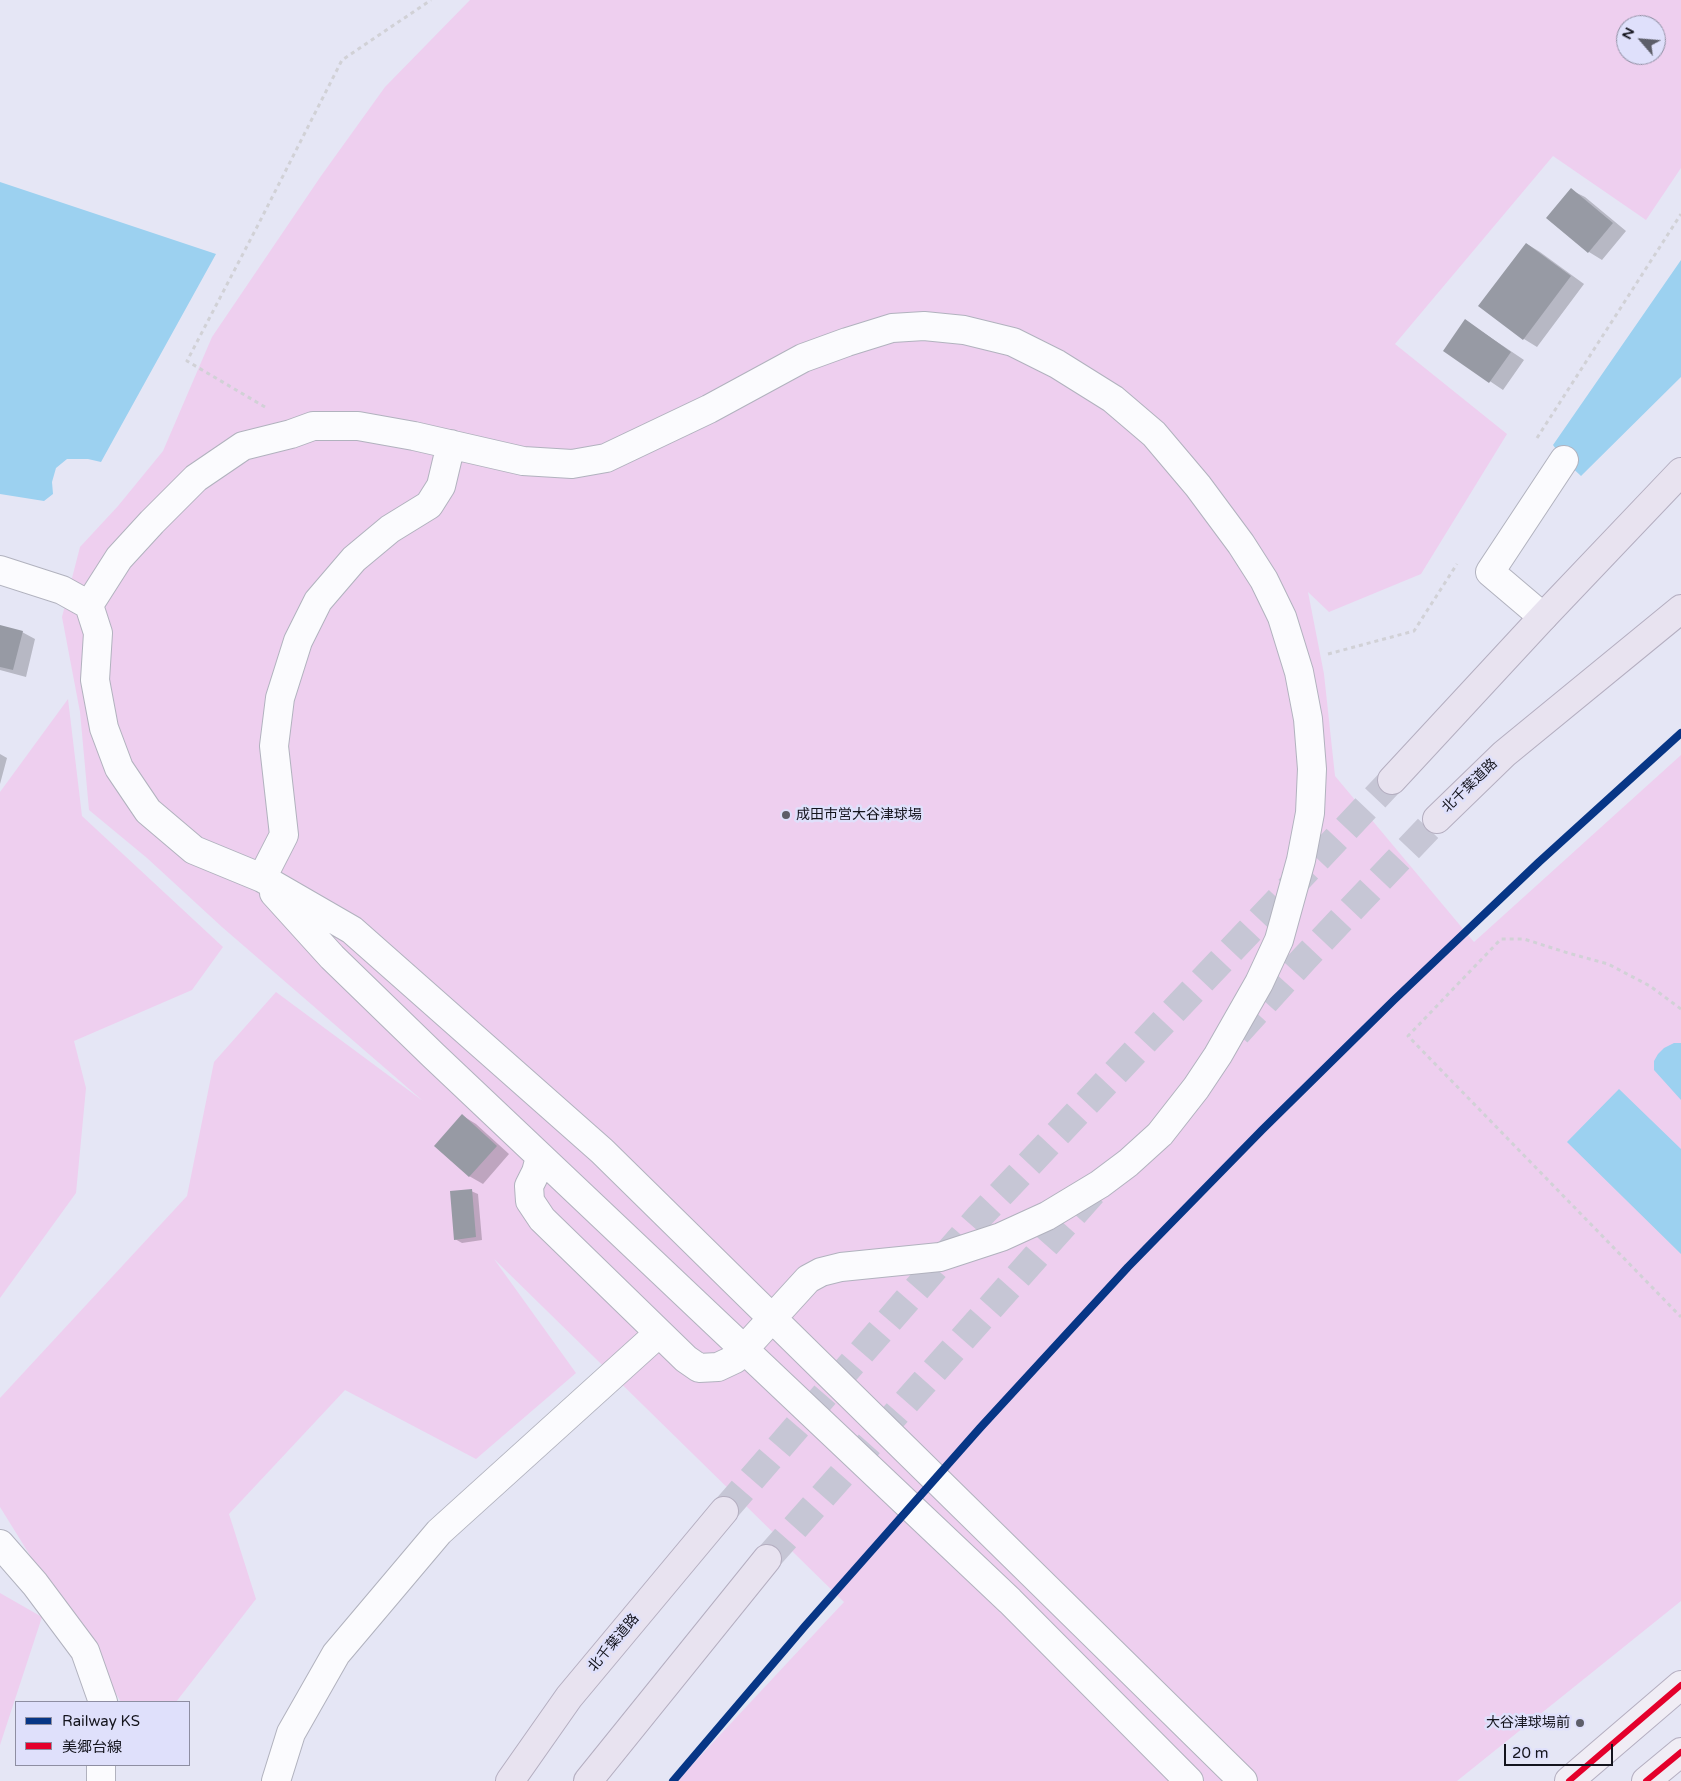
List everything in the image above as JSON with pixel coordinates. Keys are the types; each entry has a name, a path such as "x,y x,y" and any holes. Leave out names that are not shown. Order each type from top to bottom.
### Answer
{"highway":[{"path":"1392,780 1681,472"},
{"name":"北千葉道路","path":"1437,819 1504,754 1681,609"},
{"name":"北千葉道路","path":"510,1781 568,1697 724,1511"},
{"path":"588,1781 768,1559"}],"main road":[{"path":"1569,1781 1681,1685"},
{"path":"1646,1781 1681,1752"}],"street":[{"path":"89,605 119,558 196,478 243,446 291,434 313,426 358,426 414,436 523,461 572,464 606,458 709,409 803,358 892,328 924,326 964,330 1013,342 1057,364 1113,399 1154,434 1198,486 1241,544 1264,580 1282,617 1296,662 1308,719 1312,769 1310,812 1301,860 1279,940 1259,983 1218,1055 1196,1088 1166,1126 1128,1163 1100,1184 1047,1216 1001,1237 940,1256 840,1267 821,1272 808,1279 735,1359 718,1367 699,1368 659,1333 542,1219 530,1201 529,1186 536,1172 540,1157"},
{"path":"262,878 284,835 274,746 280,698 298,641 318,601 354,559 390,529 429,505 440,486 451,444"},
{"path":"1543,617 1490,572 1564,460"},
{"path":"0,570 62,590 89,605 98,633 95,680 104,728 119,768 148,811 194,850 262,878 352,930 602,1151 1243,1781"},
{"path":"262,878 284,906 332,957 540,1157 1010,1601 1189,1781"},
{"path":"276,1781 291,1733 336,1654 439,1532 659,1333"},
{"path":"0,1544 35,1584 85,1651 103,1701"},
{"path":"100,1781 101,1766"}],"path":[{"path":"291,434 278,414 187,362 342,60 431,0"},
{"path":"1537,439 1681,214"},
{"path":"1296,662 1414,631 1462,556"},
{"path":"1681,1008 1650,986 1608,964 1568,954 1524,939 1501,939 1408,1036 1681,1317"}],"shaded area":[{"path":"470,0 1681,0 1681,168 1646,220 1553,156 1395,344 1507,434 1421,574 1329,612 1308,592 1324,674 1335,776 1474,942 1681,755 1681,1601 1457,1781 677,1781 844,1602 494,1259 576,1373 476,1459 345,1390 229,1514 256,1599 177,1701 120,1701 0,1507 0,1398 187,1196 214,1062 276,992 423,1101 222,927 147,858 89,810 80,712 62,617 80,547 118,506 163,451 212,337 321,176 385,87"},
{"path":"68,699 82,816 223,947 192,990 74,1041 86,1088 76,1193 0,1298 0,792"},
{"path":"0,1593 42,1617 0,1745"}],"water":[{"path":"0,182 216,254 101,462 88,459 67,459 56,468 52,482 53,494 44,501 0,494"},
{"path":"1681,260 1681,377 1581,476 1564,460 1553,445"},
{"path":"1674,1043 1681,1043 1681,1100 1654,1070 1654,1061 1658,1054 1664,1048"},
{"path":"1619,1089 1681,1149 1681,1254 1567,1142"}],"building":[{"path":"1571,188 1613,223 1588,253 1546,218"},
{"path":"1526,243 1571,276 1523,340 1478,306"},
{"path":"1465,319 1511,352 1489,383 1443,351"},
{"path":"0,625 23,631 13,670 0,667"},
{"path":"462,1114 497,1146 469,1177 434,1146"},
{"path":"472,1189 476,1237 454,1240 450,1191"}],"tunnel":[{"path":"724,1511 980,1216 1392,780"},
{"path":"1237,1033 1304,959 1437,819"},
{"path":"767,1559 1094,1191"}],"rail line":[{"name":"KS","path":"673,1781 805,1626 980,1428 1128,1267 1262,1130 1394,1000 1539,862 1681,733"}],"transit line":[{"name":"美郷台線","path":"1569,1781 1681,1685"},
{"name":"美郷台線","path":"1646,1781 1681,1752"}],"place":[{"name":"成田市営大谷津球場","path":"786,815"},
{"name":"大谷津球場前","path":"1580,1723"}]}
